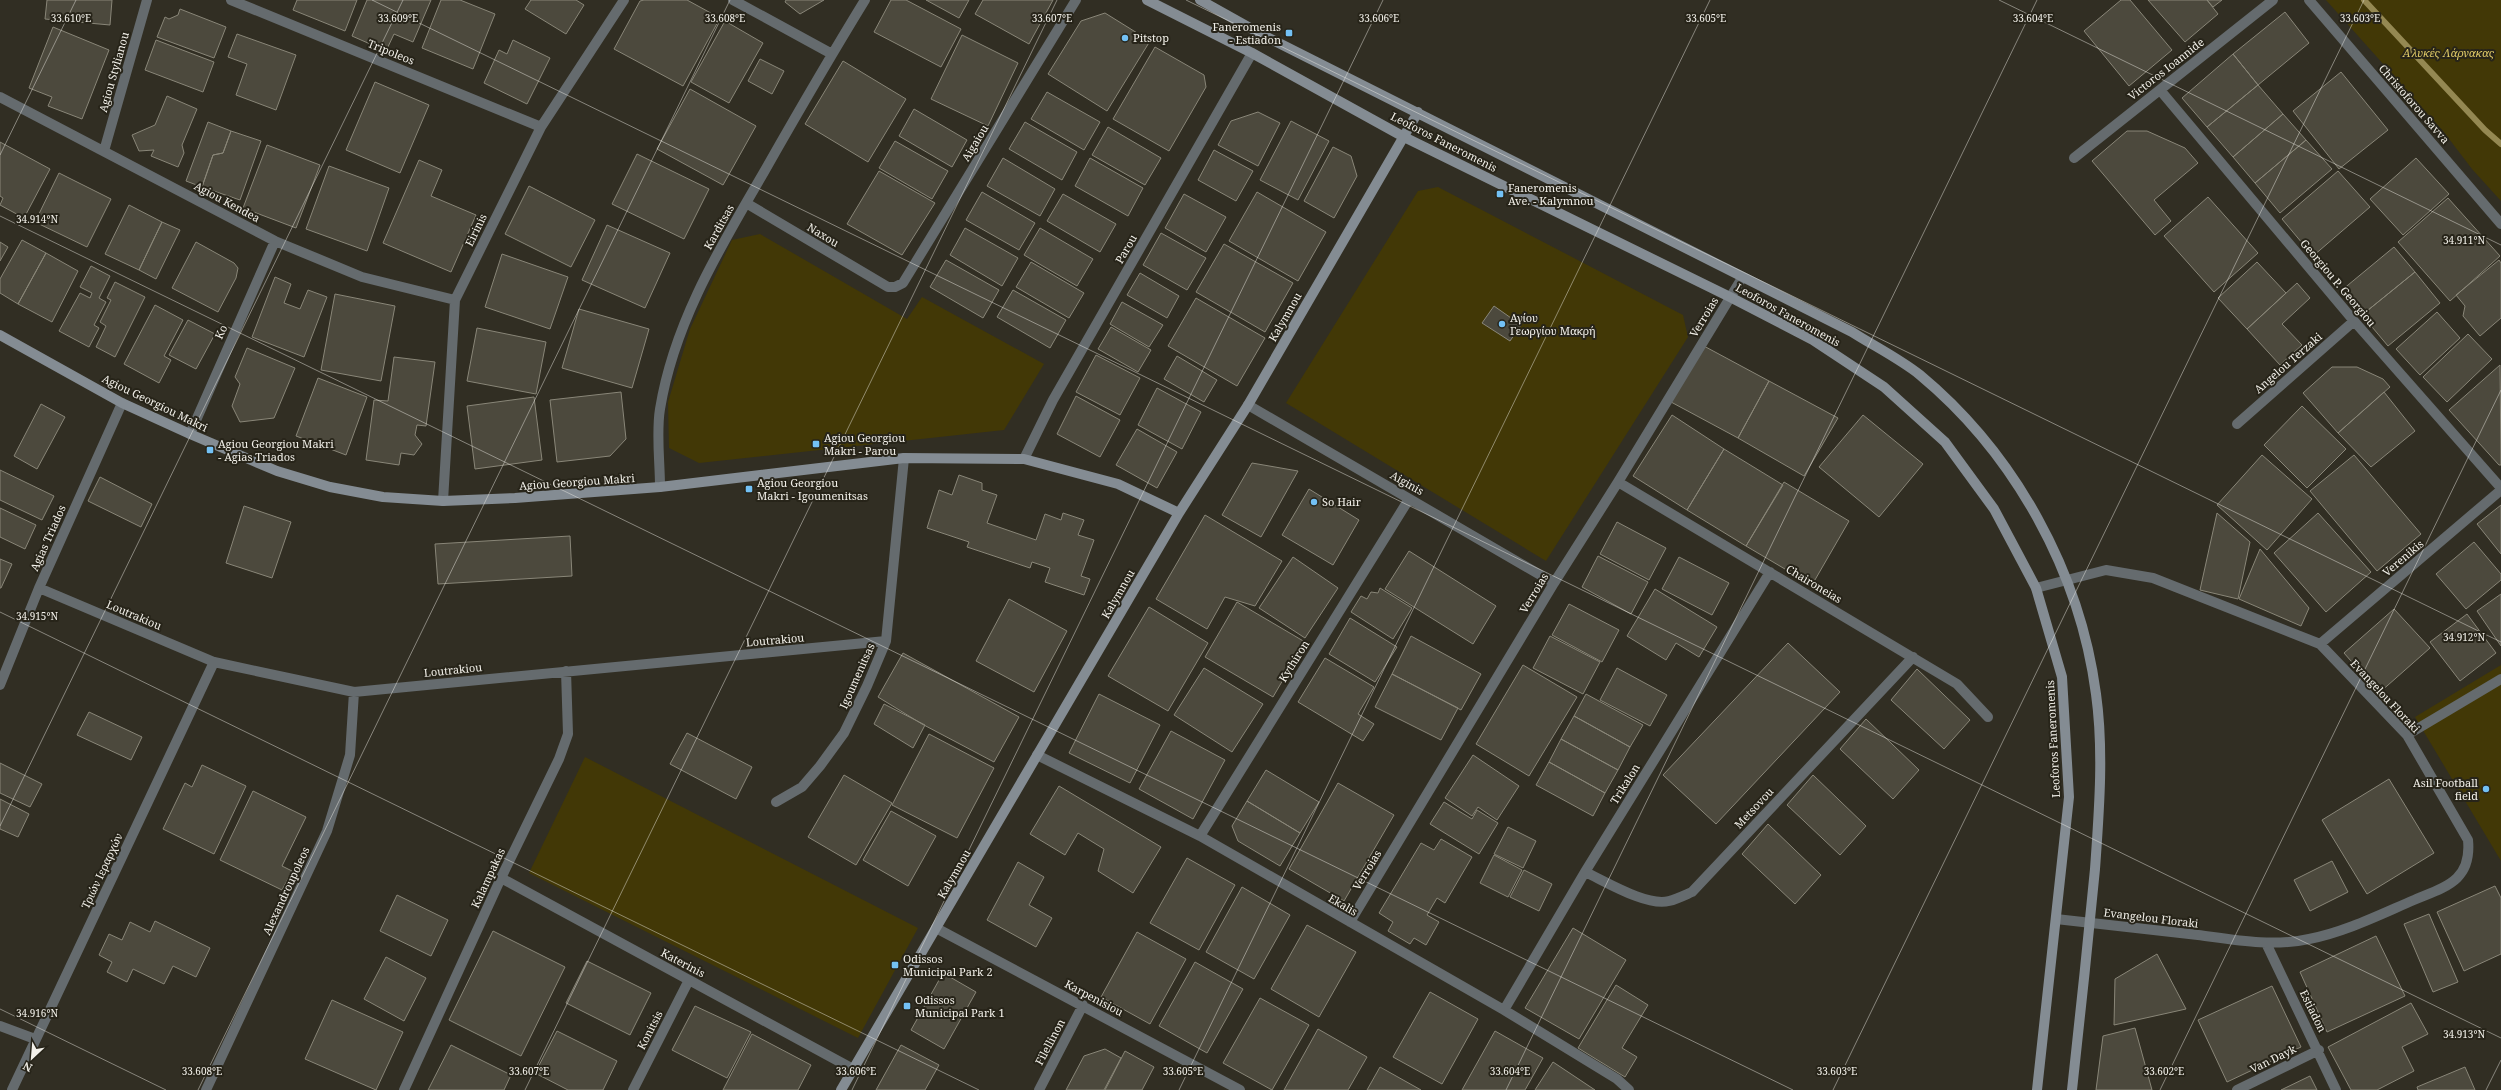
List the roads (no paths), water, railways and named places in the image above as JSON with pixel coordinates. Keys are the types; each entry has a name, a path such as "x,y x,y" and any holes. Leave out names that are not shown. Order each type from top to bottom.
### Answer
{"main road":[{"name":"Leoforos Faneromenis","path":"1147,0 1252,53 1404,137 1730,297 1813,340 1884,387 1945,442 1994,509 2036,588 2062,677 2069,789 2037,1090"},
{"name":"Leoforos Faneromenis","path":"1200,0 1262,34 1742,278 1852,332 1920,375 1979,432 2023,491 2067,580 2081,621 2096,694 2100,797 2090,923 2072,1090"},
{"name":"Kalymnou","path":"841,1090 1179,513 1248,404 1418,112"},
{"name":"Agiou Georgiou Makri","path":"0,335 122,403 190,434 277,470 330,487 383,497 443,501 515,498 660,487 904,458 1024,459 1118,484 1179,513"}],"street":[{"name":"Agiou Stylianou","path":"104,151 147,0"},
{"name":"Tripoleos","path":"231,0 541,127"},
{"name":"Eirinis","path":"443,501 455,300 541,127 624,0"},
{"path":"733,0 832,54"},
{"name":"Karditsas","path":"660,487 660,410 668,371 682,326 712,264 746,203 865,0"},
{"name":"Aigaiou","path":"888,287 895,287 903,284 909,275 1076,0"},
{"name":"Victoros Ioannide","path":"2074,158 2273,0"},
{"name":"Christoforou Savva","path":"2309,0 2501,224"},
{"name":"Parou","path":"1024,459 1053,400 1252,53"},
{"name":"Georgiou P. Georgiou","path":"2160,90 2354,321 2501,489"},
{"name":"Agiou Kendea","path":"0,97 274,241 362,277 455,300"},
{"name":"Naxou","path":"746,203 888,287"},
{"name":"Ko","path":"190,434 274,241"},
{"name":"Verroias","path":"1350,922 1554,583 1618,482 1742,278"},
{"name":"Angelou Terzaki","path":"2237,424 2354,321"},
{"name":"Agias Triados","path":"0,685 39,588 122,403"},
{"name":"Aiginis","path":"1248,404 1554,583"},
{"name":"Igoumenitsas","path":"776,802 802,787 820,766 844,733 867,686 886,641 904,458"},
{"name":"Chaironeias","path":"1618,482 1957,684 1988,717"},
{"name":"Verenikis","path":"2320,644 2501,489"},
{"name":"Kythiron","path":"1200,836 1410,499"},
{"name":"Evangelou Floraki","path":"2036,588 2106,570 2153,578 2320,644 2407,735 2468,840 2469,853 2466,867 2460,877 2444,888 2350,928 2309,939 2266,943 2056,919"},
{"name":"Trikalon","path":"1504,1010 1585,872 1770,572"},
{"name":"Loutrakiou","path":"39,588 214,662 354,692 886,641"},
{"name":"Metsovou","path":"1585,872 1647,899 1668,902 1692,892 1913,657"},
{"name":"Τριών Ιεραρχών","path":"12,1090 214,662"},
{"name":"Kalampakas","path":"404,1090 501,878 559,759 568,734 566,671"},
{"path":"2407,735 2501,680"},
{"name":"Alexandroupoleos","path":"206,1090 327,831 350,755 354,692"},
{"name":"Ekalis","path":"1037,755 1200,836 1504,1010 1617,1080 1629,1090"},
{"name":"Katerinis","path":"501,878 853,1069"},
{"name":"Karpenisiou","path":"936,928 1240,1090"},
{"name":"Estiadon","path":"2266,943 2319,1050 2336,1090"},
{"name":"Konitsis","path":"633,1090 689,980"},
{"name":"Filellinon","path":"1038,1090 1083,1006"},
{"path":"0,1026 35,1039"},
{"name":"Van Dayk","path":"2237,1090 2319,1050"}],"waterway":[{"path":"2364,0 2485,130 2501,144"}],"place":[{"name":"Faneromenis - Estiadon","path":"1289,33"},
{"name":"Pitstop","path":"1125,38"},
{"name":"Faneromenis Ave. - Kalymnou","path":"1500,194"},
{"name":"Αγίου Γεωργίου Μακρή","path":"1502,324"},
{"name":"Agiou Georgiou Makri - Parou","path":"816,444"},
{"name":"Agiou Georgiou Makri - Agias Triados","path":"210,450"},
{"name":"Agiou Georgiou Makri - Igoumenitsas","path":"749,489"},
{"name":"So Hair","path":"1314,502"},
{"name":"Asil Football field","path":"2486,789"},
{"name":"Odissos Municipal Park 2","path":"895,965"},
{"name":"Odissos Municipal Park 1","path":"907,1006"}],"park label":[{"name":"Αλυκές Λάρνακας","path":"2448,53"}]}
